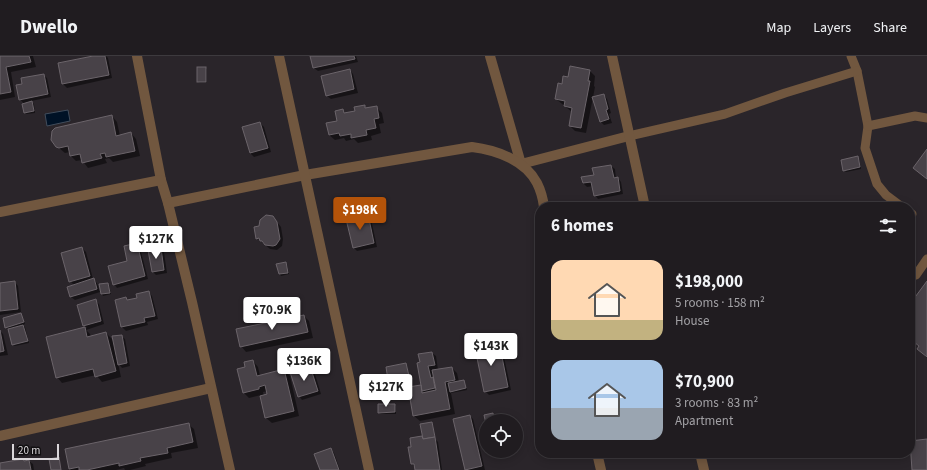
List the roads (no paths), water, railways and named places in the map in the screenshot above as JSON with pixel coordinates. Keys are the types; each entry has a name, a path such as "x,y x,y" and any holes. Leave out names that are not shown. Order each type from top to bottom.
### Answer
{"street":[{"path":"137,56 162,180 230,470"},
{"path":"279,56 369,470"},
{"path":"490,56 521,164"},
{"path":"612,56 644,202"},
{"path":"521,164 629,136"},
{"path":"168,203 305,175 472,147 506,156 521,164 537,182 543,202"},
{"path":"0,212 162,180"},
{"path":"0,436 211,388"},
{"path":"598,458 601,470"},
{"path":"701,458 704,470"}],"lane":[{"path":"851,56 857,71 868,126 865,148 877,184 886,195 895,202"},
{"path":"629,136 725,114 785,93 857,71"},
{"path":"868,126 915,116 927,118"},
{"path":"916,275 927,259"}],"water":[{"path":"68,110 70,121 47,126 45,114"}]}
